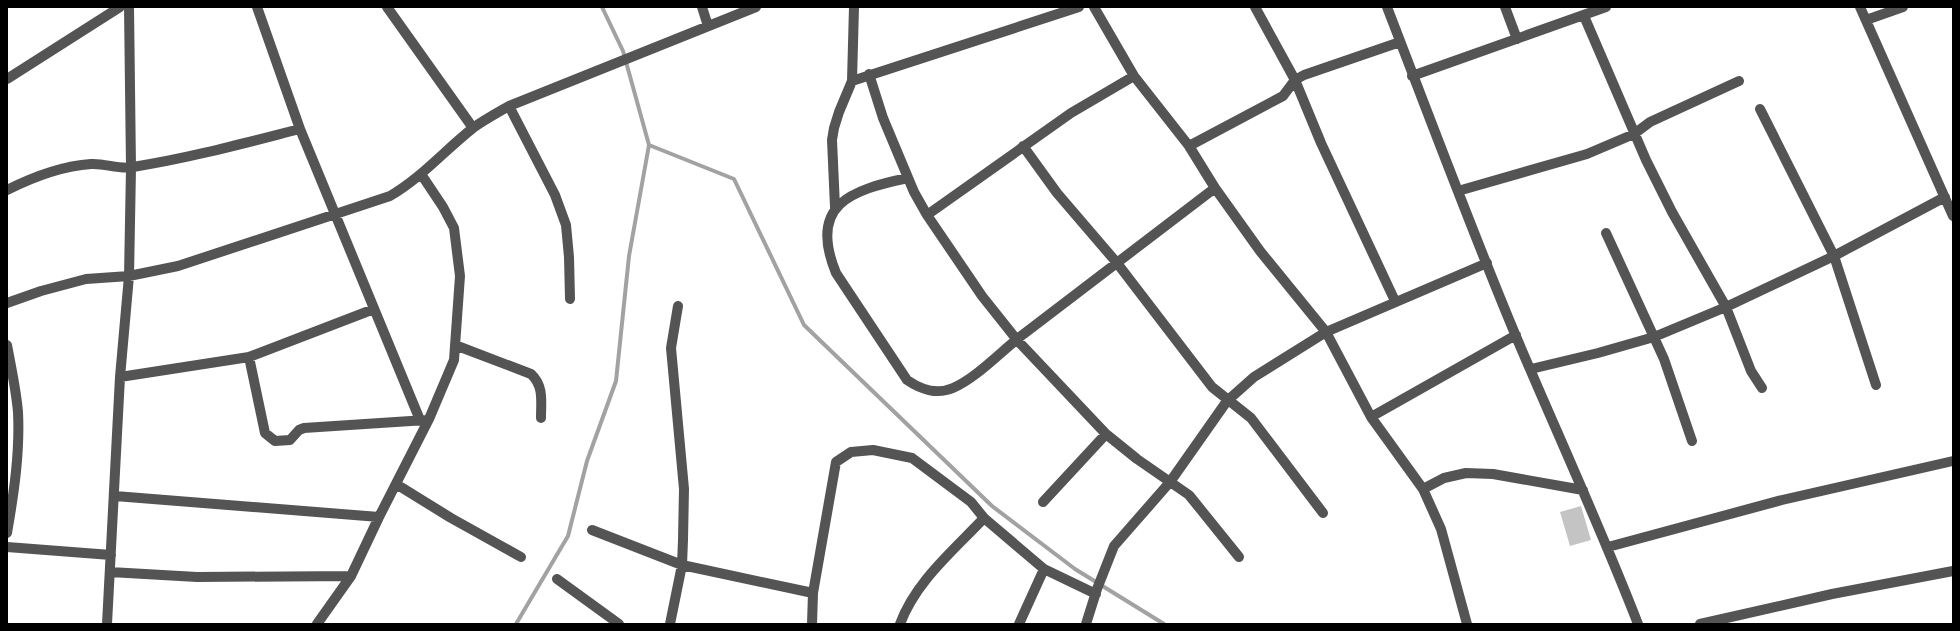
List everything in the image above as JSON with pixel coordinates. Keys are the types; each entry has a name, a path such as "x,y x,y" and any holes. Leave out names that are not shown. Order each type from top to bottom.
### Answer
{"street":[{"path":"7,79 120,7"},
{"path":"107,624 115,496 120,377 128,276 131,168 129,7"},
{"path":"257,7 300,129 334,215 374,310 424,420"},
{"path":"387,7 473,128"},
{"path":"702,7 708,26"},
{"path":"7,303 41,291 86,280 128,276 178,266 390,196 406,187 473,128 509,106 756,7"},
{"path":"854,7 852,80 834,128 832,140 835,207 827,230 828,255 836,273 908,380 917,387 930,391 952,388 969,379 1017,340 1215,188"},
{"path":"852,80 1078,7"},
{"path":"1094,7 1134,76 1189,146 1215,188 1260,251 1326,332 1371,417 1423,489 1441,529 1467,624"},
{"path":"1255,7 1295,80 1321,143 1395,302"},
{"path":"1386,7 1412,76 1516,335 1608,547 1638,624"},
{"path":"1505,7 1518,39"},
{"path":"1412,76 1606,7"},
{"path":"1860,7 1953,216"},
{"path":"1866,20 1903,7"},
{"path":"1584,16 1634,134 1672,212 1726,307 1752,371 1762,388"},
{"path":"1189,146 1283,96 1295,80 1304,75 1400,42"},
{"path":"870,74 883,118 908,178 927,215 982,296 1017,340 1106,434 1137,459 1189,495 1239,557"},
{"path":"927,215 1071,113 1134,76"},
{"path":"1458,191 1587,154 1634,134 1650,122 1739,81"},
{"path":"509,106 555,195 566,225 569,257 570,299"},
{"path":"1760,110 1834,256 1876,385"},
{"path":"7,190 36,177 69,167 90,164 108,164 131,168 201,154 300,129"},
{"path":"1023,146 1057,193 1117,263 1212,387 1227,401 1240,408 1251,418 1323,513"},
{"path":"316,624 351,576 396,484 424,420 454,360 460,276 454,228 443,207 421,174"},
{"path":"835,207 862,189 908,178"},
{"path":"1531,369 1598,353 1654,337 1726,307 1834,256 1945,197"},
{"path":"1606,233 1664,359 1692,441"},
{"path":"1086,624 1096,592 1114,546 1170,482 1227,401 1254,377 1326,332 1487,263"},
{"path":"670,624 682,565 684,489 671,348 678,306"},
{"path":"120,377 249,357 374,310"},
{"path":"1371,417 1516,335"},
{"path":"7,345 15,386 18,430 14,493 7,533"},
{"path":"456,345 531,374 537,379 541,390 541,418"},
{"path":"249,357 266,433 275,441 290,440 299,430 304,428 424,420"},
{"path":"1043,502 1106,434"},
{"path":"812,624 813,593 836,462 851,452 873,450 912,458 971,502 984,518 1044,569 1096,592"},
{"path":"1608,547 1782,500 1953,461"},
{"path":"1423,489 1444,478 1466,473 1493,474 1583,490"},
{"path":"396,484 521,557"},
{"path":"115,496 379,517"},
{"path":"900,624 912,599 921,585 984,518"},
{"path":"592,530 682,565 813,593"},
{"path":"7,547 111,555"},
{"path":"1019,624 1044,569"},
{"path":"1700,624 1832,594 1953,571"},
{"path":"110,572 197,577 351,576"},
{"path":"557,579 620,624"}],"building":[{"path":"1581,506 1591,540 1570,546 1560,512"}],"waterway":[{"path":"602,7 623,51 649,145 734,179 804,325 992,506 1075,569 1164,624"},
{"path":"516,624 568,536 587,461 616,381 629,256 649,145"}]}
